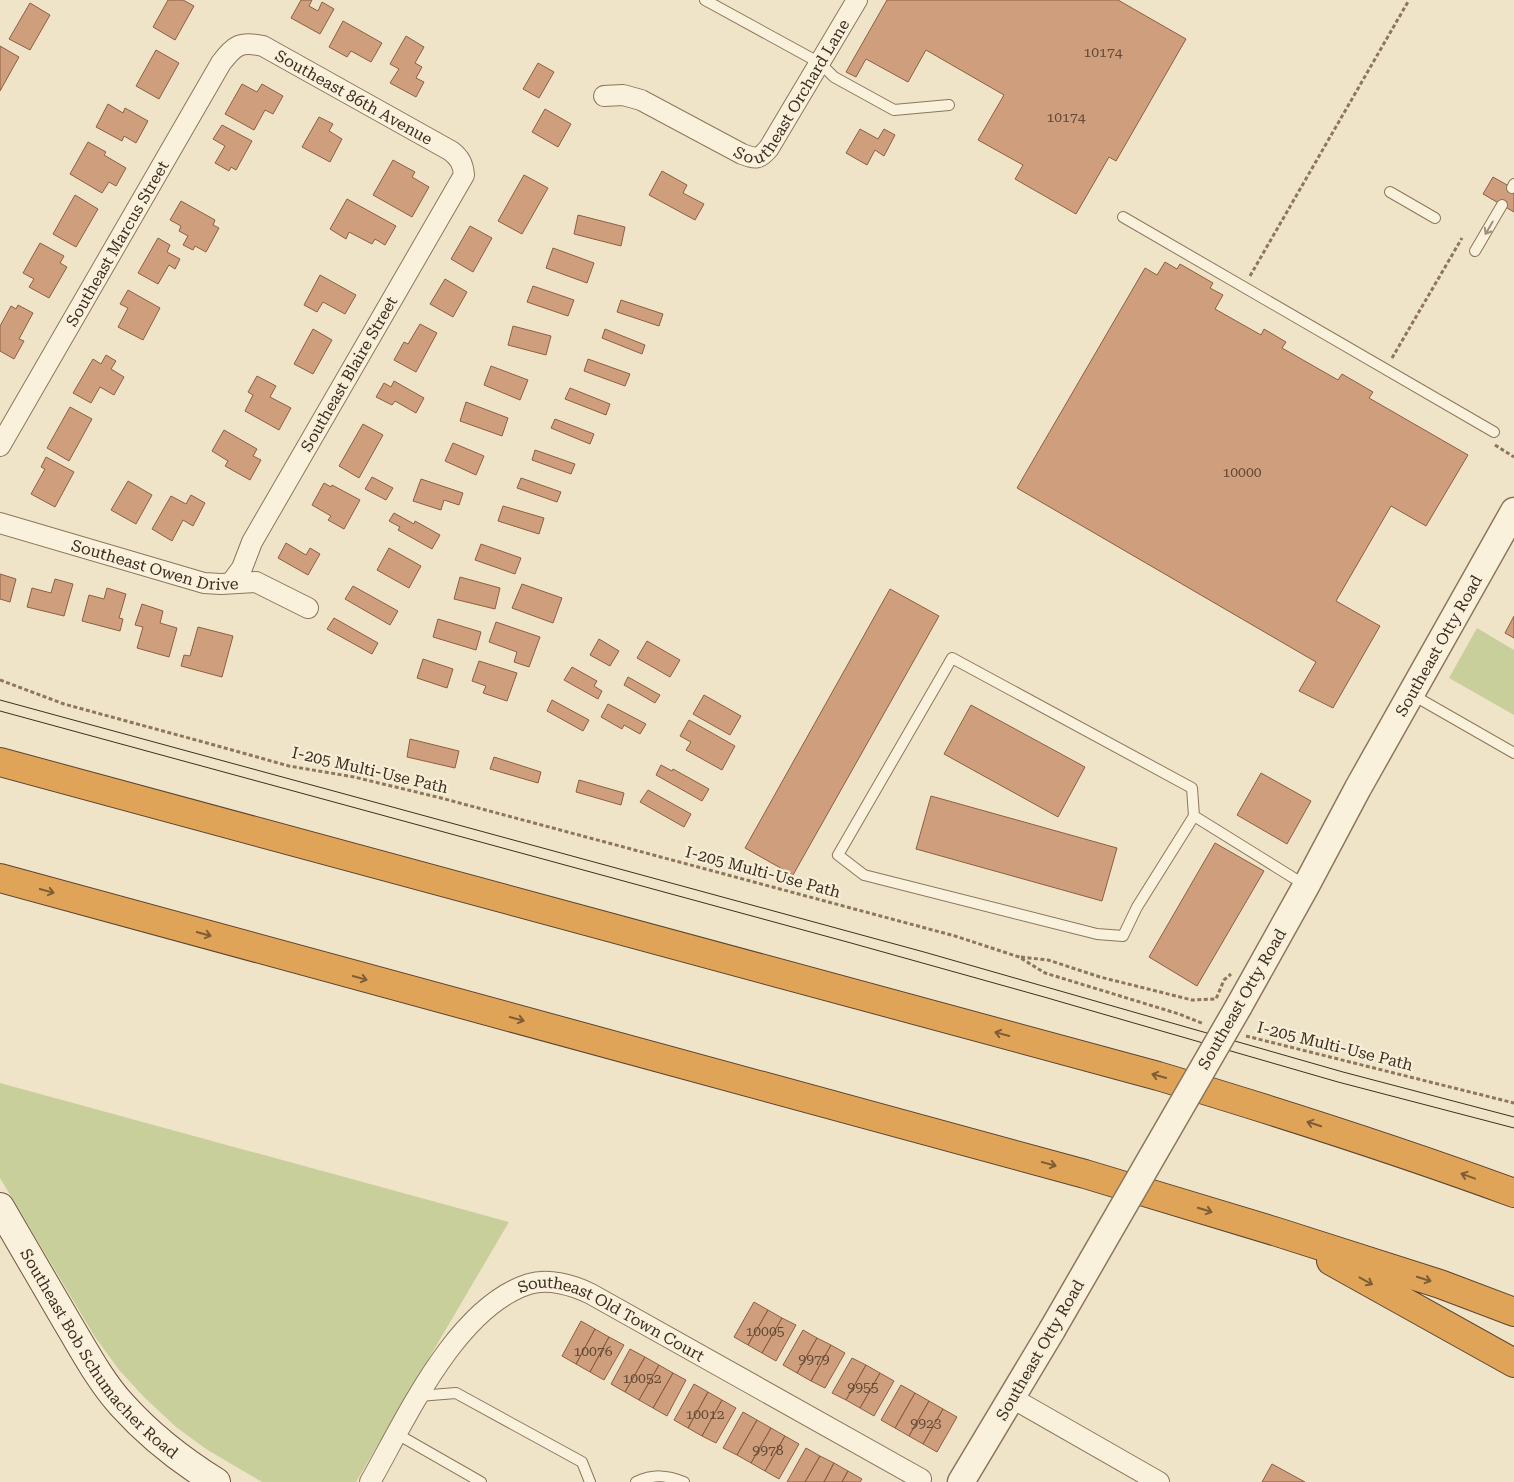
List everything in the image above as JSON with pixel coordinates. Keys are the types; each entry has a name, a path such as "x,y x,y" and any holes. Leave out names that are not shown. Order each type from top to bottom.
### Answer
{"highway":[{"path":"0,762 1158,1076 1458,1172 1514,1193"},
{"path":"0,878 1085,1174 1440,1284 1514,1312"},
{"path":"1277,1232 1514,1363"}],"main road":[{"name":"Southeast Bob Schumacher Road","path":"0,1207 99,1375 122,1405 163,1444 216,1482"}],"street":[{"name":"Southeast Orchard Lane","path":"604,96 623,95 641,100 742,154 755,158 763,155 770,148 857,0"},
{"name":"Southeast 86th Avenue","path":"239,44 263,46 450,151 459,157 463,165"},
{"name":"Southeast Marcus Street","path":"0,446 221,63 231,50 239,44"},
{"name":"Southeast Blaire Street","path":"231,583 242,568 257,534 464,175 463,165"},
{"name":"Southeast Otty Road","path":"961,1482 1052,1330 1228,1002 1306,886 1358,788 1514,511"},
{"name":"Southeast Owen Drive","path":"0,523 204,583 256,582 308,608"},
{"name":"Southeast Old Town Court","path":"370,1482 419,1396 447,1352 485,1309 507,1293 530,1283 552,1282 577,1287 591,1294 920,1479"},
{"path":"1012,1398 1160,1482"}],"lane":[{"path":"706,0 820,63 834,77 894,110 949,105"},
{"path":"1390,192 1435,218"},
{"path":"1475,251 1502,205"},
{"path":"1123,217 1494,432"},
{"path":"952,658 1192,788 1194,816 1138,907 1123,936 1097,934 864,874 838,855 952,658"},
{"path":"1411,694 1514,753"},
{"path":"1194,816 1306,886"},
{"path":"419,1396 456,1393 582,1462 590,1482"},
{"path":"397,1434 481,1482"},
{"path":"636,1482 648,1476 667,1476 684,1482"}],"path":[{"path":"1244,287 1409,0"},
{"path":"1386,369 1462,238"},
{"path":"1491,443 1514,456"},
{"name":"I-205 Multi-Use Path","path":"0,680 64,704 207,744 290,766 354,777 498,813 938,932 1018,957 1045,973 1206,1024"},
{"path":"1018,957 1048,960 1100,977 1192,1000 1228,1002"},
{"name":"I-205 Multi-Use Path","path":"1238,1034 1514,1103"}],"green space":[{"path":"1477,628 1514,650 1514,715 1449,678"},
{"path":"0,1083 509,1222 356,1482 262,1482 206,1449 176,1427 119,1370 95,1337 0,1178"}],"building":[{"path":"168,0 183,0 194,6 175,40 153,27"},
{"path":"301,0 312,0 309,6 318,11 322,2 334,9 320,34 291,18"},
{"path":"887,0 1118,0 1186,39 1116,161 1109,157 1076,214 1015,179 1023,165 978,140 1004,95 926,50 908,82 866,59 856,77 846,72"},
{"path":"30,3 50,15 30,50 9,39"},
{"path":"343,21 382,43 371,62 351,51 347,57 329,47"},
{"path":"406,36 424,47 415,63 422,67 416,78 424,82 416,97 390,83 399,69 390,64"},
{"path":"0,46 19,57 0,91"},
{"path":"156,50 179,63 159,99 136,86"},
{"path":"538,63 554,72 539,98 523,89"},
{"path":"242,84 257,92 262,84 283,96 273,114 265,110 254,130 225,114"},
{"path":"108,104 123,113 125,108 148,121 136,143 124,136 122,141 96,127"},
{"path":"545,109 571,124 558,147 532,132"},
{"path":"319,117 333,124 329,131 342,139 330,162 302,147"},
{"path":"222,125 252,141 236,170 231,167 229,171 215,163 225,146 213,139"},
{"path":"860,129 878,139 884,129 895,135 884,156 875,150 867,165 846,153"},
{"path":"88,142 106,152 104,155 126,168 116,186 109,182 102,193 70,174"},
{"path":"393,160 415,172 412,177 429,187 412,217 373,195"},
{"path":"662,171 687,185 683,193 704,204 695,220 649,195"},
{"path":"524,175 548,188 522,234 498,221"},
{"path":"1493,177 1514,189 1514,212 1483,194"},
{"path":"75,195 98,209 76,247 53,234"},
{"path":"347,199 396,226 385,245 375,239 372,244 349,232 346,239 330,229"},
{"path":"181,201 215,220 213,225 219,228 206,252 195,246 193,250 183,245 188,236 179,231 181,226 170,220"},
{"path":"578,215 625,227 621,246 574,234"},
{"path":"470,226 492,238 473,272 451,259"},
{"path":"158,238 170,245 167,252 180,259 175,269 169,265 158,284 138,273"},
{"path":"40,243 64,256 60,263 67,267 49,298 29,287 34,279 23,273"},
{"path":"553,248 594,263 587,283 546,268"},
{"path":"1165,262 1177,269 1180,264 1213,283 1210,288 1223,295 1215,309 1261,335 1264,329 1286,342 1282,348 1338,380 1342,374 1373,392 1369,398 1468,455 1426,526 1391,506 1336,601 1380,626 1333,708 1299,691 1316,662 1017,488 1145,268 1157,275"},
{"path":"320,275 356,295 345,314 323,302 317,312 304,305"},
{"path":"445,279 467,292 453,317 430,304"},
{"path":"533,286 574,300 568,316 527,302"},
{"path":"128,290 160,308 143,340 118,327 128,308 120,304"},
{"path":"621,300 663,314 659,326 617,312"},
{"path":"18,305 33,313 19,339 24,341 14,359 0,351 0,326 11,306 16,309"},
{"path":"420,324 437,333 416,372 394,360 404,342 408,344"},
{"path":"513,326 551,336 546,355 508,345"},
{"path":"313,329 332,340 313,374 294,364"},
{"path":"605,329 645,345 642,354 602,338"},
{"path":"106,355 116,361 111,369 124,377 114,395 100,387 91,403 73,393 93,359 101,364"},
{"path":"588,359 630,374 625,386 584,371"},
{"path":"491,366 528,380 520,400 484,385"},
{"path":"257,376 276,386 270,397 291,408 279,430 245,411 253,395 248,392"},
{"path":"394,381 424,398 416,413 395,401 392,405 376,397 384,383 391,387"},
{"path":"570,388 610,404 606,415 565,399"},
{"path":"466,402 508,418 502,436 460,421"},
{"path":"70,407 92,419 69,461 47,448"},
{"path":"555,419 594,434 590,444 551,428"},
{"path":"363,424 383,435 359,478 339,466"},
{"path":"224,430 257,449 253,456 261,460 250,480 225,466 228,461 212,451"},
{"path":"453,443 484,456 476,475 445,461"},
{"path":"535,450 575,464 571,474 532,460"},
{"path":"46,457 74,472 55,507 31,494 45,469 41,467"},
{"path":"372,477 393,488 386,500 365,489"},
{"path":"521,478 561,492 557,502 517,488"},
{"path":"421,479 463,493 459,505 444,500 441,510 413,501"},
{"path":"128,481 152,495 136,524 111,510"},
{"path":"324,483 331,487 332,485 360,500 344,529 328,520 331,516 312,505"},
{"path":"191,495 205,503 193,526 183,520 172,541 152,529 171,496 186,504"},
{"path":"503,506 544,518 539,534 498,521"},
{"path":"394,513 414,524 415,521 440,535 432,549 398,530 400,527 389,521"},
{"path":"286,543 306,555 310,548 320,554 308,575 278,558"},
{"path":"481,544 521,558 515,574 475,560"},
{"path":"389,548 421,566 409,588 377,570"},
{"path":"0,574 16,579 10,602 0,599"},
{"path":"460,577 500,588 495,609 454,599"},
{"path":"55,579 73,584 64,616 27,607 32,588 51,593"},
{"path":"522,584 562,598 553,623 512,608"},
{"path":"353,586 398,611 390,625 345,599"},
{"path":"107,588 126,594 119,618 123,619 120,631 82,621 89,595 104,599"},
{"path":"890,589 939,616 793,875 745,848"},
{"path":"142,604 163,611 160,623 177,628 169,657 137,648 143,627 135,625"},
{"path":"1514,616 1514,638 1505,633"},
{"path":"334,618 378,643 372,654 327,629"},
{"path":"438,619 481,632 476,650 433,637"},
{"path":"496,622 540,637 529,667 514,662 517,652 489,642"},
{"path":"198,627 233,636 222,677 181,666 184,655 190,656"},
{"path":"599,639 619,651 610,666 590,655"},
{"path":"647,641 680,660 670,677 637,658"},
{"path":"423,659 453,669 447,688 417,678"},
{"path":"479,661 517,673 507,701 483,693 486,686 472,681"},
{"path":"572,667 597,681 594,686 602,691 598,699 564,680"},
{"path":"628,677 660,695 655,703 624,685"},
{"path":"704,695 741,716 730,735 693,714"},
{"path":"552,700 589,720 583,731 547,711"},
{"path":"608,704 646,724 640,734 624,725 622,729 601,717"},
{"path":"971,705 1085,767 1058,817 944,754"},
{"path":"689,720 735,746 722,770 686,750 691,742 680,736"},
{"path":"410,739 459,751 455,768 407,757"},
{"path":"494,757 541,772 538,783 490,769"},
{"path":"661,765 672,771 673,769 709,789 702,801 656,775"},
{"path":"1261,773 1311,801 1287,844 1237,815"},
{"path":"579,780 624,793 621,805 576,792"},
{"path":"648,790 691,814 684,827 640,802"},
{"path":"931,796 1117,848 1102,901 916,849"},
{"path":"1215,843 1264,871 1197,986 1149,957"},
{"path":"754,1302 768,1310 748,1345 734,1337"},
{"path":"768,1310 782,1318 762,1353 748,1345"},
{"path":"782,1318 796,1325 776,1361 762,1353"},
{"path":"581,1321 595,1329 576,1364 562,1356"},
{"path":"595,1329 609,1337 590,1372 576,1364"},
{"path":"803,1330 817,1338 797,1373 783,1365"},
{"path":"609,1337 624,1345 604,1380 590,1372"},
{"path":"817,1338 831,1345 811,1381 797,1373"},
{"path":"831,1345 845,1353 825,1388 811,1381"},
{"path":"630,1349 645,1357 625,1392 611,1384"},
{"path":"645,1357 659,1365 639,1400 625,1392"},
{"path":"852,1358 866,1365 846,1400 832,1393"},
{"path":"659,1365 673,1373 653,1408 639,1400"},
{"path":"866,1365 880,1373 860,1408 846,1400"},
{"path":"673,1373 686,1380 667,1416 653,1408"},
{"path":"880,1373 894,1381 874,1416 860,1408"},
{"path":"694,1384 708,1392 688,1428 674,1420"},
{"path":"901,1385 915,1393 895,1428 881,1420"},
{"path":"708,1392 722,1400 702,1436 688,1428"},
{"path":"915,1393 929,1401 909,1436 895,1428"},
{"path":"722,1400 736,1408 716,1443 702,1436"},
{"path":"929,1401 943,1409 923,1444 909,1436"},
{"path":"943,1409 957,1417 937,1452 923,1444"},
{"path":"743,1412 757,1420 737,1455 723,1448"},
{"path":"757,1420 771,1428 751,1463 737,1455"},
{"path":"771,1428 785,1436 765,1471 751,1463"},
{"path":"785,1436 799,1444 779,1479 765,1471"},
{"path":"806,1448 820,1456 805,1482 787,1482"},
{"path":"820,1456 834,1463 824,1482 805,1482"},
{"path":"834,1463 848,1471 842,1482 824,1482"},
{"path":"1272,1464 1305,1482 1262,1482"},
{"path":"848,1471 862,1479 860,1482 842,1482"}],"tram line":[{"path":"0,700 924,952 1343,1072 1514,1117"},
{"path":"0,711 851,943 1338,1082 1514,1128"}]}
